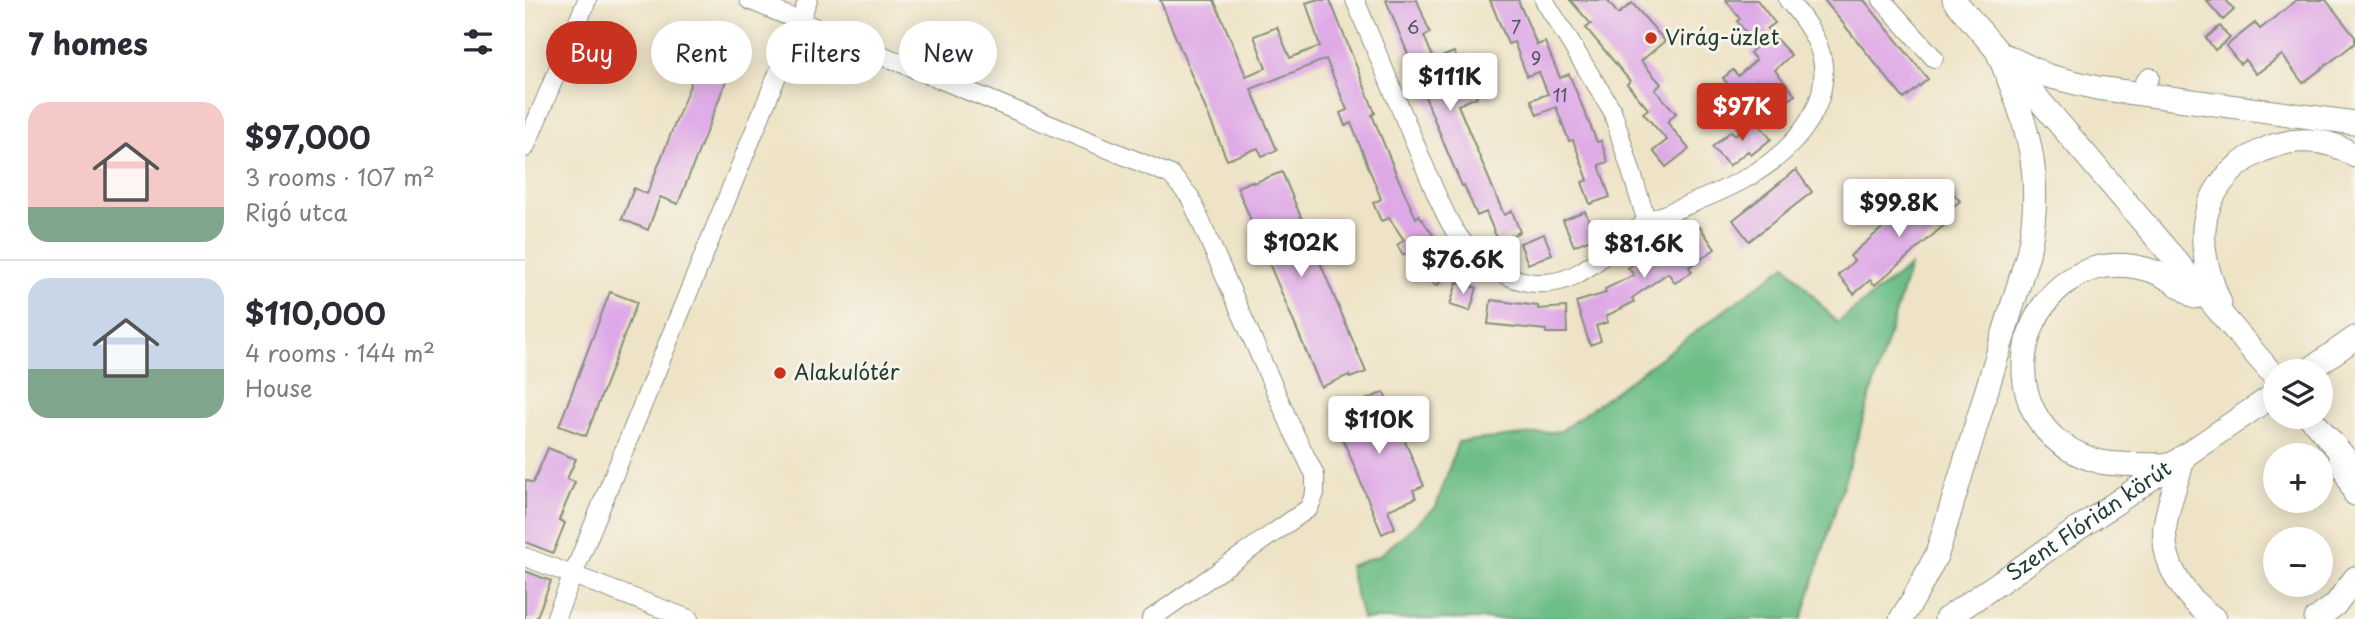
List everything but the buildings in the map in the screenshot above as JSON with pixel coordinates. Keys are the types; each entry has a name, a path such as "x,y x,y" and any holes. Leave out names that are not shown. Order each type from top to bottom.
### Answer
{"main road":[{"path":"1954,0 2263,363"},
{"path":"1997,51 2049,76 2097,88 2145,86 2355,123"},
{"path":"1901,619 1937,554 2028,254 2033,229 2036,197 2033,159 2016,95 1997,51"},
{"path":"2230,325 2209,276 2205,256 2204,228 2211,201 2221,180 2239,164 2262,150 2289,142 2323,141 2355,156"},
{"path":"2215,619 2191,600 2181,587 2172,569 2167,548 2165,527 2178,461 2103,463 2062,445 2035,412 2027,393 2023,352 2038,313 2052,295 2068,282 2103,267 2124,266 2149,270 2172,280 2230,325"},
{"path":"2325,359 2353,338"},
{"name":"Szent Flórián körút","path":"1946,619 2263,402"},
{"path":"2320,429 2355,469"},
{"path":"2336,448 2355,494"},
{"path":"2316,619 2335,605 2355,578"}],"street":[{"path":"525,148 587,0"},
{"path":"749,0 799,21 809,0"},
{"path":"1355,0 1446,216 1471,251 1486,264 1519,281 1538,284 1572,276 1590,266 1647,222 1744,180 1787,148 1808,124 1817,108 1823,85 1823,64 1818,46 1788,0"},
{"path":"1544,0 1612,110 1647,222"},
{"path":"1882,0 1934,58"},
{"path":"885,57 1171,176 1190,197 1315,475 1315,493 1309,508 1151,619"},
{"path":"555,619 773,84"},
{"path":"525,557 688,619"}],"green space":[{"path":"1786,265 1837,323 1910,266 1802,619 1362,619 1349,566 1379,556 1436,507 1458,442 1561,431"}],"place":[{"name":"Virág-üzlet","path":"1651,38"},
{"name":"Alakulótér","path":"780,373"}]}
